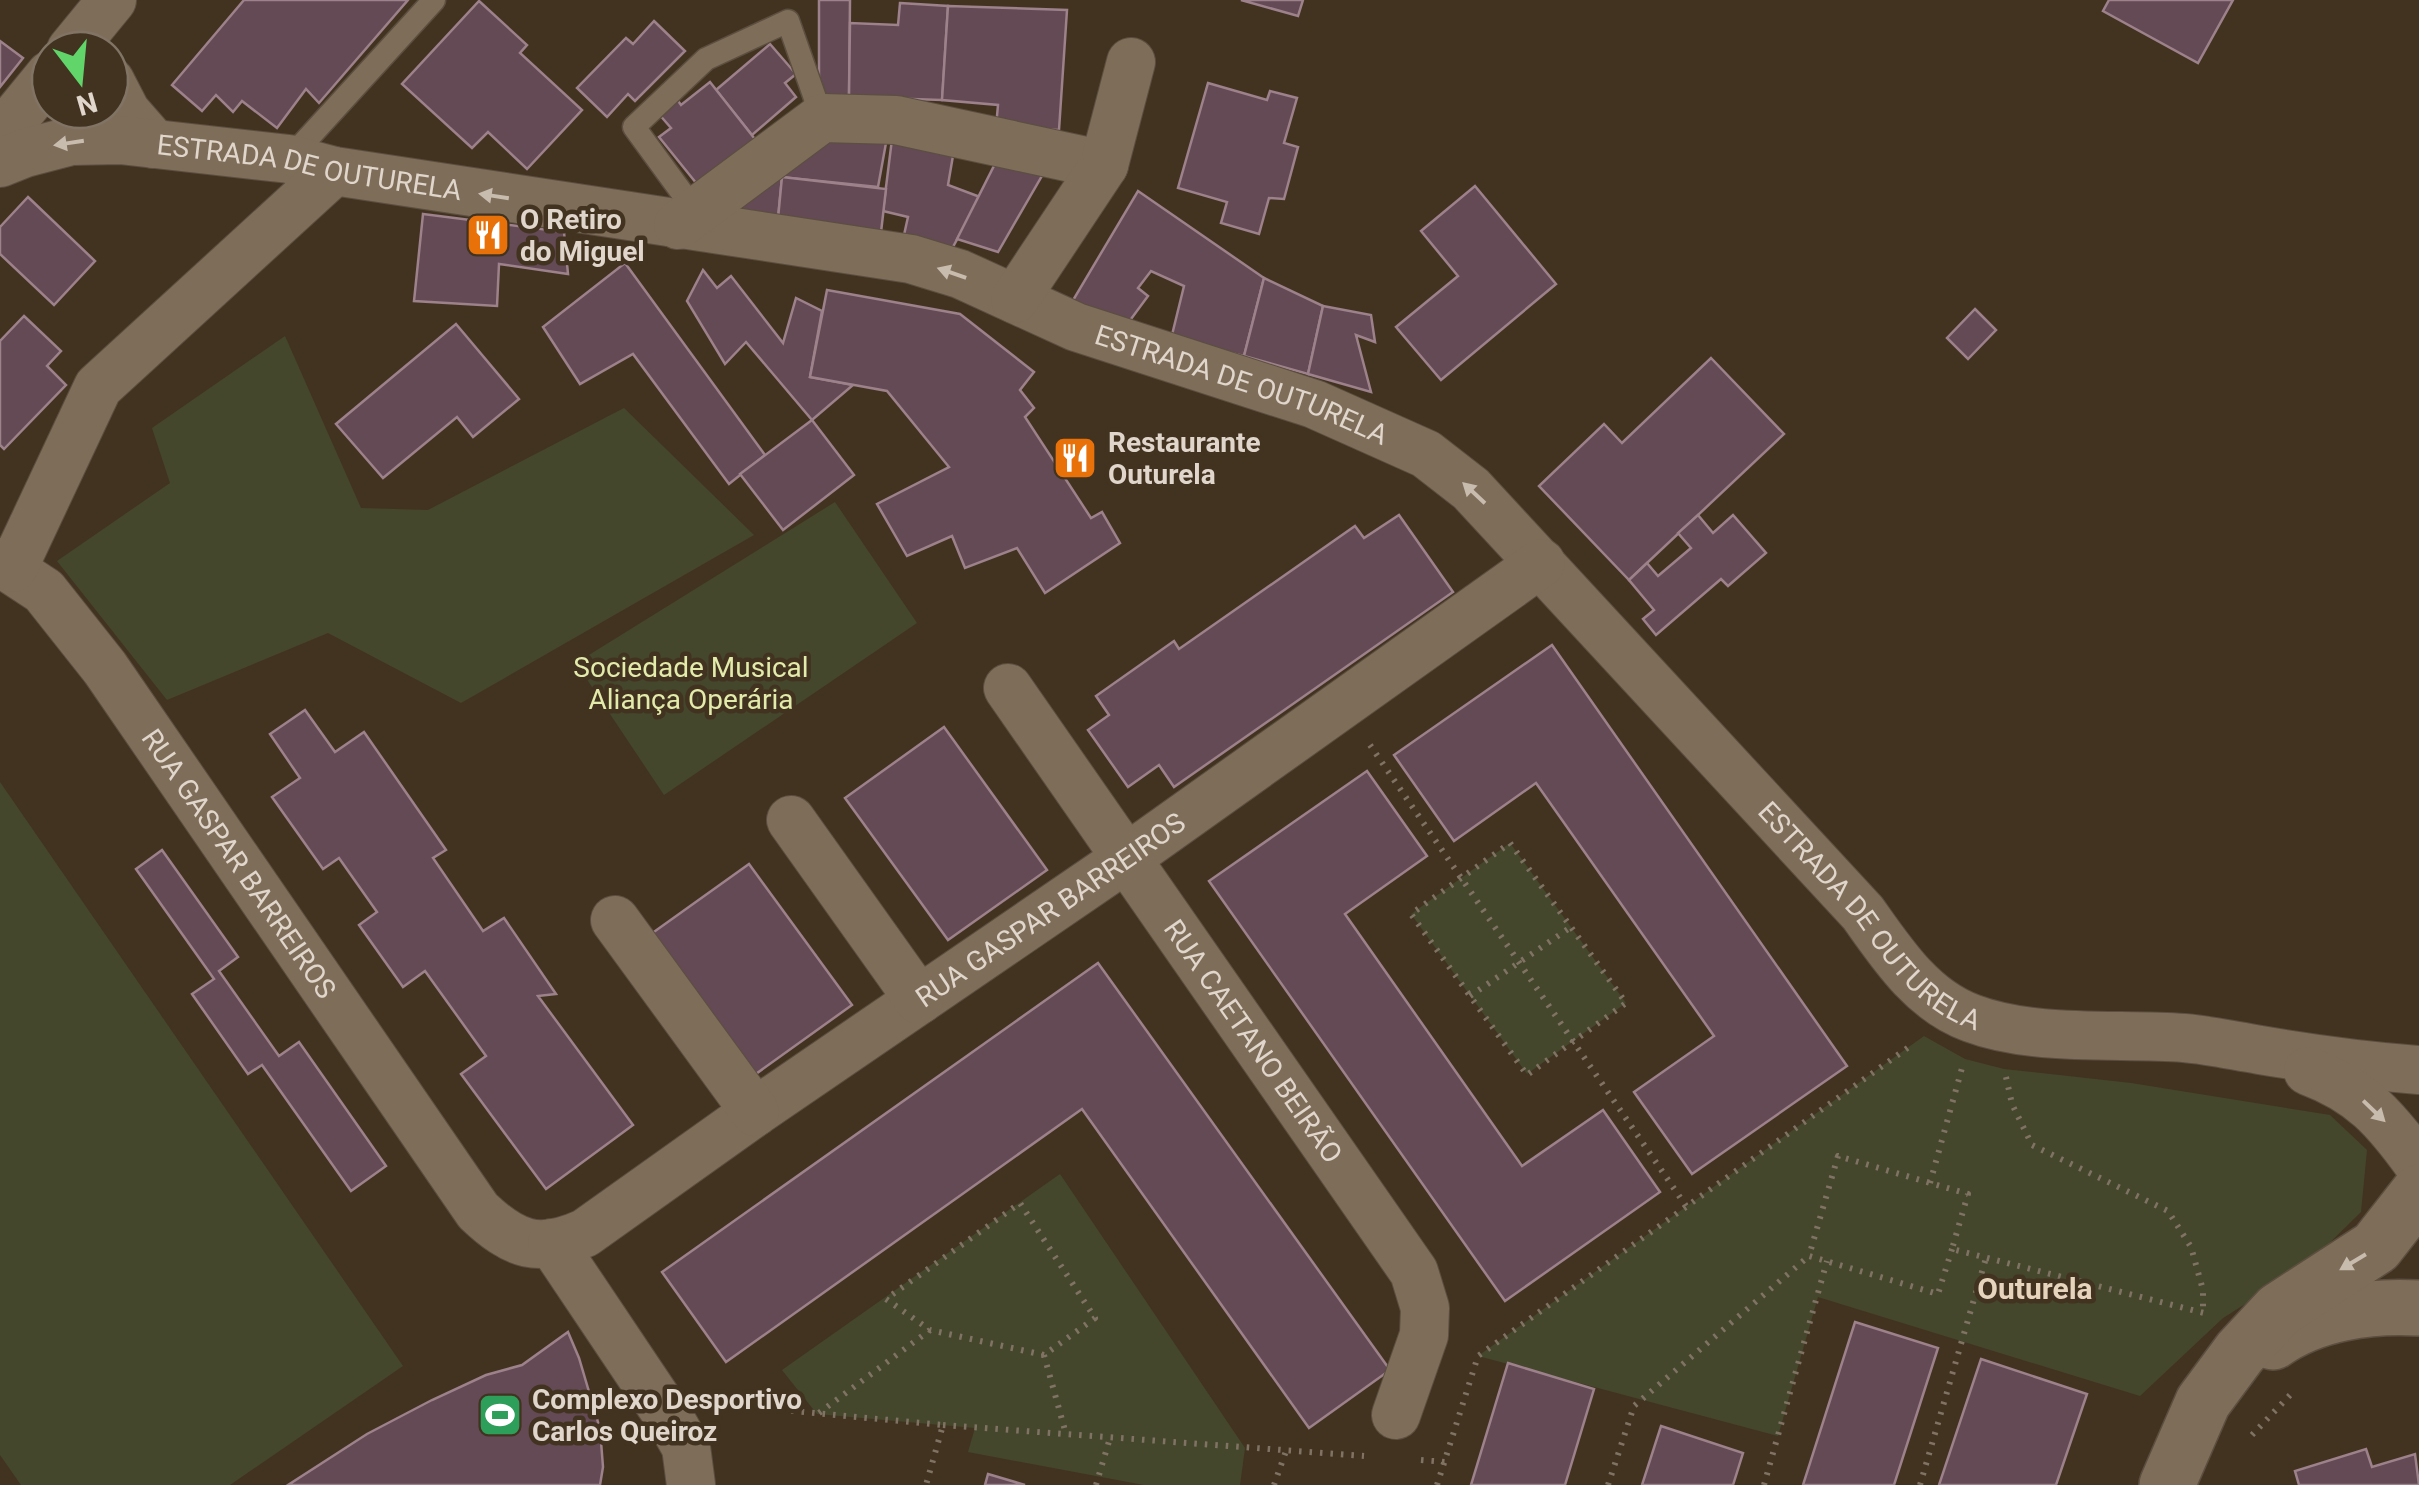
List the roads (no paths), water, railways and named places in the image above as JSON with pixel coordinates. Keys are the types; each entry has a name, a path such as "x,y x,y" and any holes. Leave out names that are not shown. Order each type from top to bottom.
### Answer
{"street":[{"path":"1015,299 1104,165 1131,62"},
{"path":"0,136 30,100"},
{"path":"130,117 154,144"},
{"path":"687,219 822,118 896,120 1104,165"},
{"name":"ESTRADA DE OUTURELA","path":"0,163 25,152 72,141 120,140 289,159 334,171 687,219 911,259 960,274 1076,327 1314,404 1426,454 1470,489 1863,913 1920,986 1944,1004 1971,1018 2008,1027 2187,1038 2419,1070"},
{"path":"6,565 98,387 334,171"},
{"name":"RUA GASPAR BARREIROS","path":"6,565 44,591 105,668 478,1211 511,1239 534,1245 562,1243 585,1233 1128,858 1541,564"},
{"name":"RUA CAETANO BEIRÃO","path":"1008,688 1414,1272 1425,1308 1424,1335 1401,1437"},
{"path":"790,820 919,1000"},
{"path":"614,920 755,1112"},
{"name":"ESTRADA DE OUTURELA","path":"2258,1050 2339,1083 2373,1107 2419,1165"},
{"path":"2167,1485 2203,1402 2240,1352 2279,1310 2376,1248 2419,1192"},
{"path":"552,1244 670,1419 686,1447 691,1485"},
{"path":"2203,1402 2247,1361 2288,1332 2335,1315 2386,1306 2419,1308"}],"lane":[{"path":"289,159 434,0"},
{"path":"687,219 634,127 706,59 788,22 822,118"}],"place":[{"name":"O Retiro do Miguel","path":"488,235"},
{"name":"Restaurante Outurela","path":"1075,458"},
{"name":"Complexo Desportivo Carlos Queiroz","path":"500,1415"}],"district":[{"name":"Outurela","path":"2035,1288"}],"park label":[{"name":"Sociedade Musical Aliança Operária","path":"691,683"}]}
